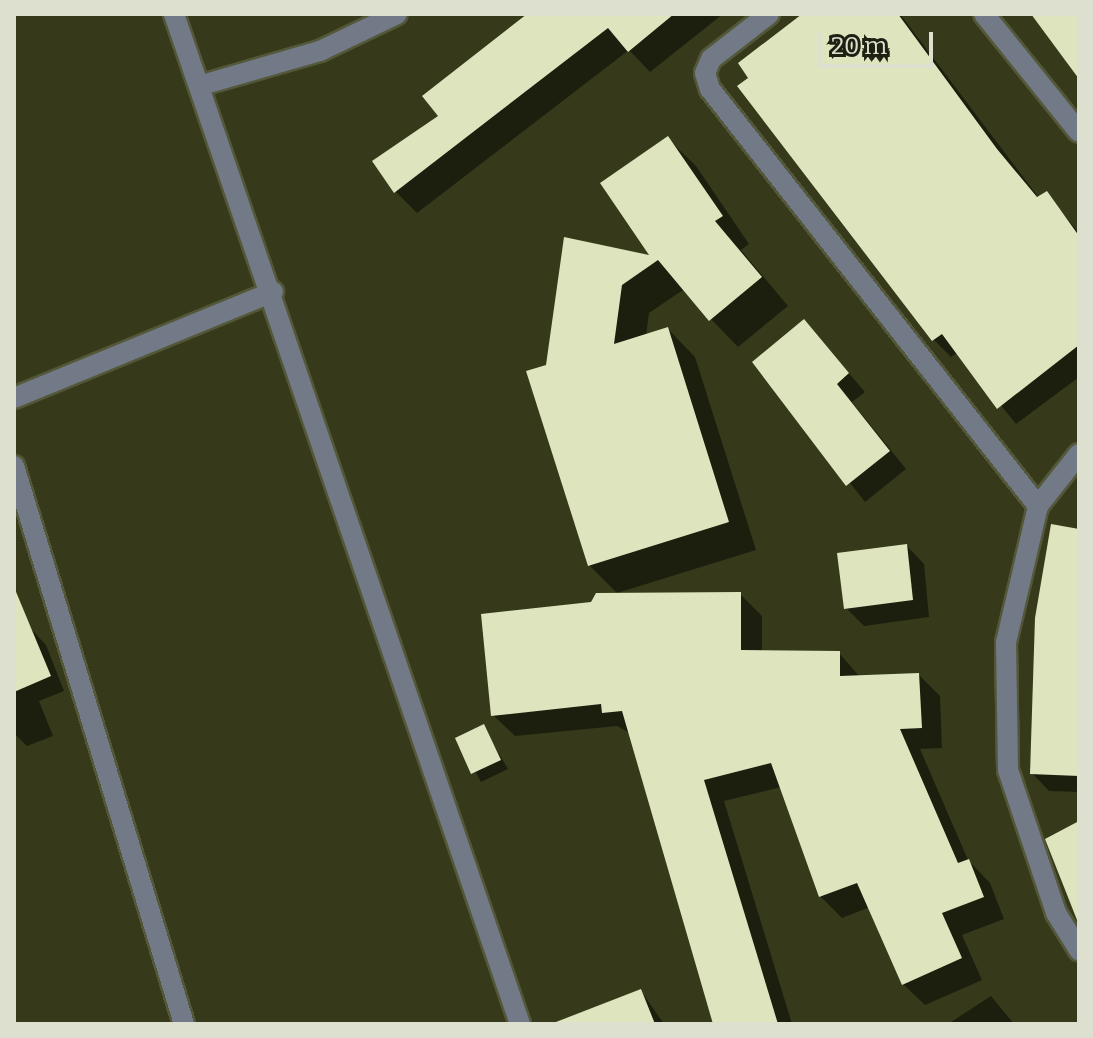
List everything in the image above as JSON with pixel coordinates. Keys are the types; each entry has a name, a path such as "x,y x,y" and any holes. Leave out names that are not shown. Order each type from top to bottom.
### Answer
{"street":[{"path":"174,14 202,85 273,292 520,1024"},
{"path":"769,14 711,59 705,73 710,89 1038,506"},
{"path":"984,14 1079,132"},
{"path":"202,85 320,51 395,15"},
{"path":"14,398 273,292"},
{"path":"1079,454 1038,506 1006,642 1008,770 1056,913 1079,950"},
{"path":"14,466 184,1024"}],"building":[{"path":"527,14 674,14 628,52 608,28 394,193 372,161 438,116 422,96"},
{"path":"802,14 898,14 997,149 1037,197 1047,191 1079,236 1079,345 997,409 942,334 932,341 737,86 748,78 738,63"},
{"path":"1031,14 1079,14 1079,79"},
{"path":"668,136 723,216 715,221 762,277 709,321 658,260 622,285 614,344 668,327 729,522 588,566 526,371 546,365 564,237 649,255 600,183"},
{"path":"804,319 849,373 837,384 890,451 846,486 752,362"},
{"path":"1051,524 1079,529 1079,776 1030,774 1035,618"},
{"path":"907,544 913,600 844,609 837,553"},
{"path":"14,587 51,676 14,692"},
{"path":"741,592 741,650 840,651 840,676 919,673 922,728 900,729 958,863 969,859 984,897 942,913 962,958 902,985 857,883 819,897 771,763 704,780 778,1024 713,1024 622,711 602,713 601,704 491,716 481,614 591,602 596,593"},
{"path":"484,724 501,760 471,774 455,738"},
{"path":"1079,821 1079,925 1045,839"},
{"path":"641,989 655,1024 556,1022"}]}
